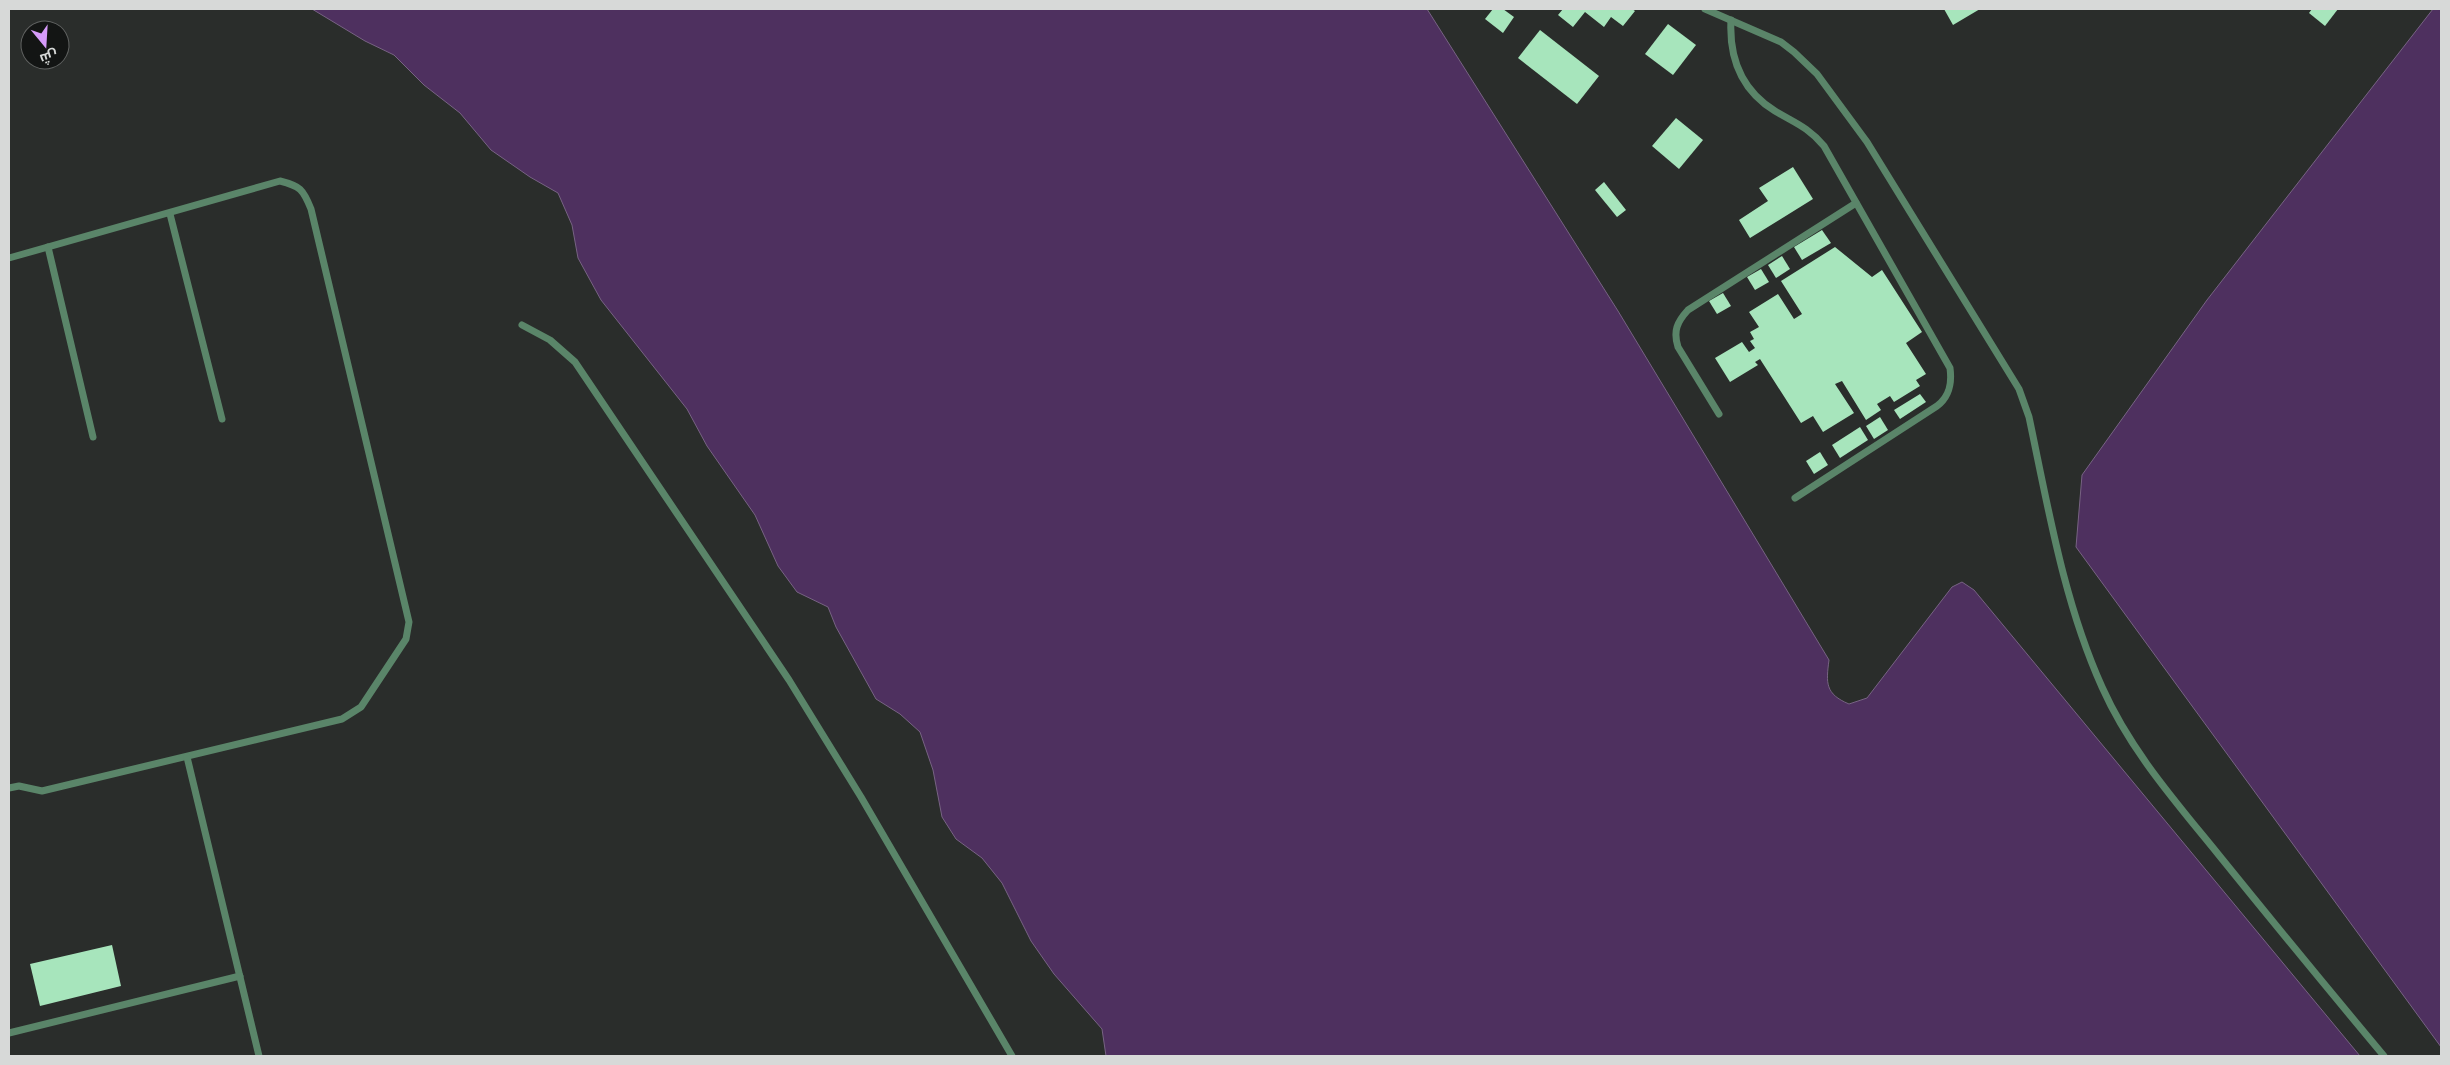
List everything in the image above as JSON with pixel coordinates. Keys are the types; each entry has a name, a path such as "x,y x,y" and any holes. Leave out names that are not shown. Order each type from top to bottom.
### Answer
{"lane":[{"path":"1705,9 1781,42 1806,62 1872,150 2019,389 2029,417 2078,622 2103,688 2118,719 2135,747 2173,799 2384,1056"},
{"path":"1731,20 1732,54 1745,85 1756,98 1814,134 1824,146 1947,359 1950,368 1950,387 1943,401 1795,498"},
{"path":"9,258 170,214 280,181 297,186 305,194 311,209 409,622 406,639 361,707 342,719 42,792 19,786 9,788"},
{"path":"1719,414 1678,347 1675,337 1676,327 1681,318 1688,310 1856,203"},
{"path":"170,214 222,419"},
{"path":"48,247 93,437"},
{"path":"522,325 550,340 575,362 735,597 826,738 1012,1056"},
{"path":"187,757 259,1056"},
{"path":"9,1033 240,976"}],"shaded area":[{"path":"312,9 1427,9 1618,311 1829,660 1827,675 1831,692 1849,704 1867,698 1952,587 1962,582 1974,590 2360,1056 1106,1056 1102,1029 1054,974 1031,941 1002,883 982,858 956,839 942,817 933,770 920,732 900,714 876,699 836,627 828,607 797,592 778,566 755,515 707,446 687,409 601,300 578,258 572,225 558,193 530,177 491,150 460,113 424,85 394,55 365,41"},
{"path":"2433,9 2441,9 2441,1047 2076,547 2082,475 2207,300"}],"building":[{"path":"1493,9 1503,9 1514,17 1503,33 1485,19"},
{"path":"1563,9 1632,9 1635,11 1623,26 1611,17 1604,27 1585,12 1573,27 1558,15"},
{"path":"1944,9 1980,9 1953,25"},
{"path":"2312,9 2338,9 2325,26 2309,13"},
{"path":"1668,24 1696,45 1673,75 1645,54"},
{"path":"1540,30 1599,76 1577,104 1518,58"},
{"path":"1676,118 1703,140 1679,169 1652,146"},
{"path":"1793,167 1813,199 1750,238 1739,220 1768,201 1759,188"},
{"path":"1604,182 1626,210 1617,217 1595,190"},
{"path":"1822,230 1831,243 1802,260 1794,247"},
{"path":"1835,247 1872,277 1882,270 1922,332 1906,343 1926,374 1916,380 1920,386 1894,402 1890,396 1877,404 1881,410 1866,420 1842,381 1835,384 1854,413 1823,432 1813,416 1801,423 1760,359 1755,362 1758,365 1730,382 1715,358 1742,342 1749,352 1755,348 1750,341 1754,339 1750,332 1759,327 1749,312 1778,294 1794,319 1802,314 1781,281"},
{"path":"1782,256 1790,269 1776,278 1768,265"},
{"path":"1761,269 1769,282 1755,290 1747,277"},
{"path":"1723,293 1731,306 1717,314 1709,301"},
{"path":"1920,394 1926,402 1900,419 1894,410"},
{"path":"1880,417 1888,430 1874,439 1866,426"},
{"path":"1860,427 1868,440 1840,458 1832,445"},
{"path":"1820,452 1828,465 1814,474 1806,461"},
{"path":"112,945 121,986 40,1006 30,964"}]}
